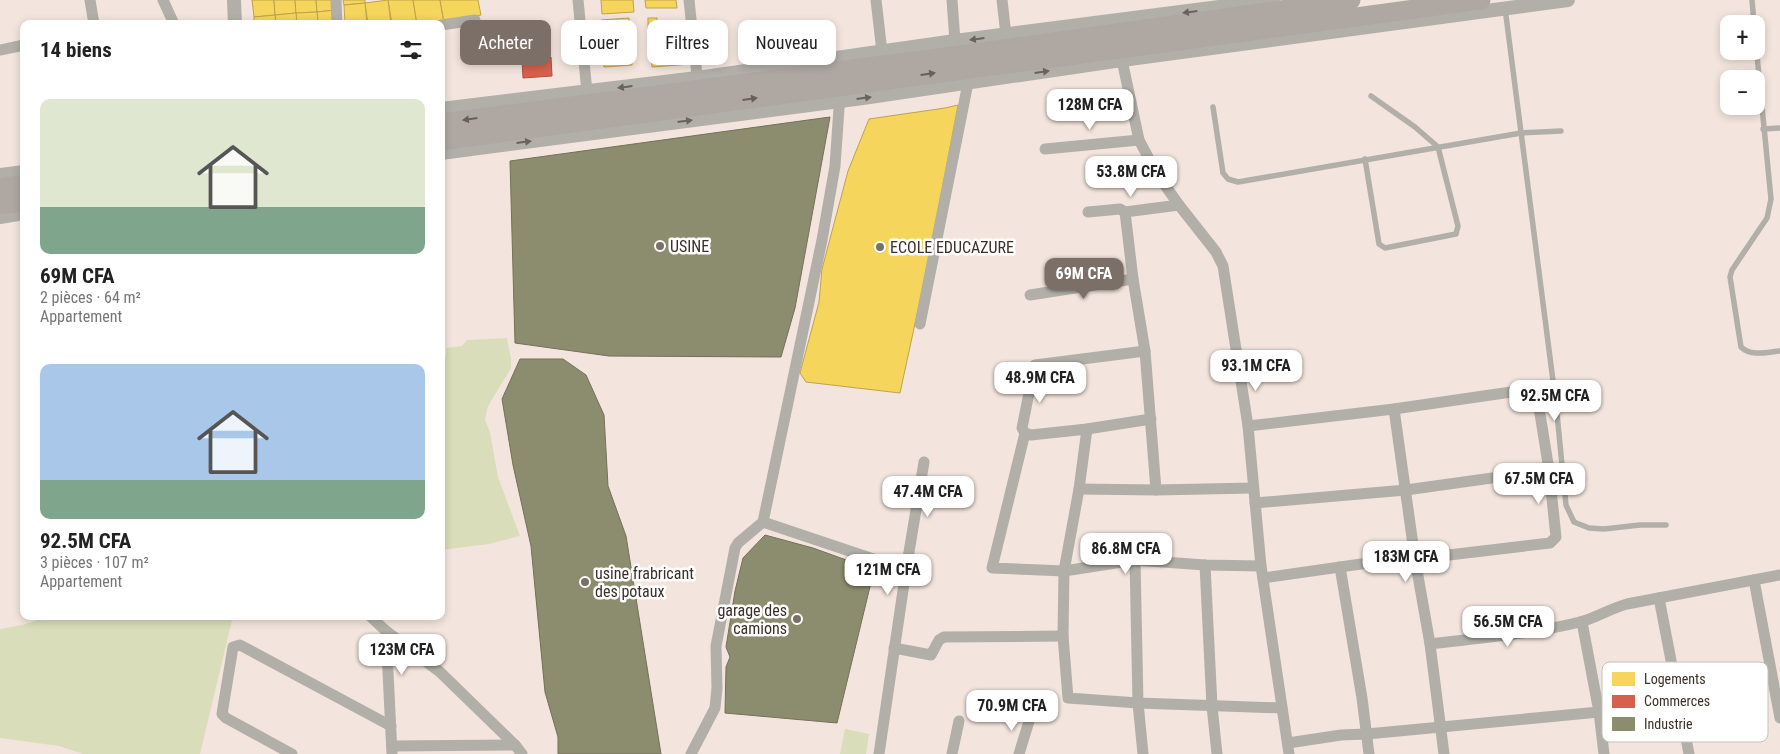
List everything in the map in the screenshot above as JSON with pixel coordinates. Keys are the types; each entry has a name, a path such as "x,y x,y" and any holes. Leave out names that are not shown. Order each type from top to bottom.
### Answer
{"highway":[{"path":"445,122 698,83 982,52 1351,0"},
{"path":"445,141 490,140 840,93 1480,0"},
{"path":"2,206 20,188"},
{"path":"2,206 20,203"}],"street":[{"path":"90,0 93,20"},
{"path":"163,0 172,20"},
{"path":"234,0 235,20"},
{"path":"336,0 337,20"},
{"path":"578,0 587,92"},
{"path":"689,0 698,83"},
{"path":"876,0 882,52"},
{"path":"952,0 955,41"},
{"path":"1002,0 1006,35"},
{"path":"445,109 587,92 698,83 955,41 1273,0"},
{"path":"691,754 715,708 718,688 716,646 735,548 738,543 763,522 822,240 834,166 840,93 968,83 1122,60 1568,0"},
{"path":"445,24 460,22"},
{"path":"0,50 20,46"},
{"path":"1122,60 1139,140 1157,174 1216,252 1222,266 1248,426 1262,572 1288,748 1341,735 1599,712"},
{"path":"920,324 968,83"},
{"path":"445,152 490,140"},
{"path":"1044,149 1139,140"},
{"path":"0,175 20,172"},
{"path":"1088,212 1120,209 1125,212 1179,205"},
{"path":"2,206 20,212"},
{"path":"1125,212 1133,279 1145,351 1156,490"},
{"path":"1030,295 1133,279"},
{"path":"1145,351 1036,365 1022,428 1025,433 1031,435 1151,419"},
{"path":"1025,433 992,568 1064,572 1135,560 1262,572 1415,559 1550,544 1556,538 1549,470 1537,395 1532,389 1394,409 1248,426"},
{"path":"1394,409 1415,559 1430,644 1444,754"},
{"path":"1087,429 1079,489 1064,572 1063,636 1068,698 1138,703 1282,708"},
{"path":"879,754 924,462"},
{"path":"1255,503 1406,490 1549,470"},
{"path":"1079,489 1253,488"},
{"path":"763,522 906,570"},
{"path":"1135,560 1138,703 1143,754"},
{"path":"1205,566 1216,754"},
{"path":"1340,566 1369,754"},
{"path":"1430,644 1505,635 1582,622 1610,608 1780,575"},
{"path":"1754,580 1780,717"},
{"path":"1659,598 1671,662"},
{"path":"374,620 440,672 518,750"},
{"path":"1582,622 1602,737"},
{"path":"386,631 392,750 518,750"},
{"path":"894,648 931,655 939,640 944,637 1063,636"},
{"path":"292,754 222,714 233,647 236,645 240,645 391,726"},
{"path":"1019,754 1030,718"},
{"path":"952,754 959,721"}],"lane":[{"path":"1752,0 1753,15"},
{"path":"1505,8 1556,404 1566,505 1574,522 1589,528 1666,526"},
{"path":"1757,60 1771,199 1770,209 1767,218 1732,270 1730,277 1741,348 1750,354 1780,351"},
{"path":"1365,159 1378,244 1385,248 1456,234 1458,232 1438,147 1416,127 1371,96"},
{"path":"1213,107 1223,172 1228,179 1238,182 1521,133 1561,131"},
{"path":"1764,130 1780,128"}],"green space":[{"path":"507,338 511,368 488,406 485,420 490,432 498,477 520,536 489,544 445,550 445,356 446,348 462,346 467,340"},
{"path":"38,620 232,620 200,754 83,754 59,746 0,738 0,629"},
{"path":"845,729 869,734 866,754 840,754"}],"building: Logements":[{"path":"252,0 274,0 275,15 254,17"},
{"path":"274,0 295,0 296,13 275,15"},
{"path":"295,0 316,0 317,12 296,13"},
{"path":"316,0 334,0 335,10 317,12"},
{"path":"343,0 365,0 365,3 344,5"},
{"path":"388,0 413,0 416,20 391,20"},
{"path":"388,0 390,20 367,20 365,3"},
{"path":"413,0 440,0 443,20 416,20"},
{"path":"440,0 478,0 481,15 445,22"},
{"path":"601,0 633,0 634,12 602,14"},
{"path":"645,0 676,0 677,8 646,8"},
{"path":"365,3 367,20 345,20 344,5"},
{"path":"335,10 336,20 318,20 317,12"},
{"path":"317,12 318,20 297,20 296,13"},
{"path":"296,13 297,20 276,20 275,15"},
{"path":"275,15 276,20 254,20 254,17"},
{"path":"629,18 629,20 601,20"},
{"path":"648,18 657,18 657,20 648,20"},
{"path":"604,65 632,65 604,67"},
{"path":"652,65 678,65 652,67"},
{"name":"ECOLE EDUCAZURE","path":"958,105 929,259 900,393 806,382 800,373 819,302 822,269 848,171 869,119"}],"building: Commerces":[{"path":"551,57 552,76 523,78 522,65 551,65"}],"building: Industrie":[{"name":"USINE","path":"830,117 795,308 781,357 609,356 515,343 510,161"},
{"name":"usine frabricant des potaux","path":"520,359 563,359 586,375 604,415 608,486 626,536 661,754 558,754 558,737 545,692 531,546 513,465 502,399"},
{"name":"garage des camions","path":"765,535 813,548 874,570 837,723 725,713 726,667 730,657 726,647 735,591 743,558"}],"place":[{"name":"USINE","path":"660,246"},
{"name":"ECOLE EDUCAZURE","path":"880,247"},
{"name":"usine frabricant des potaux","path":"585,582"},
{"name":"garage des camions","path":"797,619"}]}
